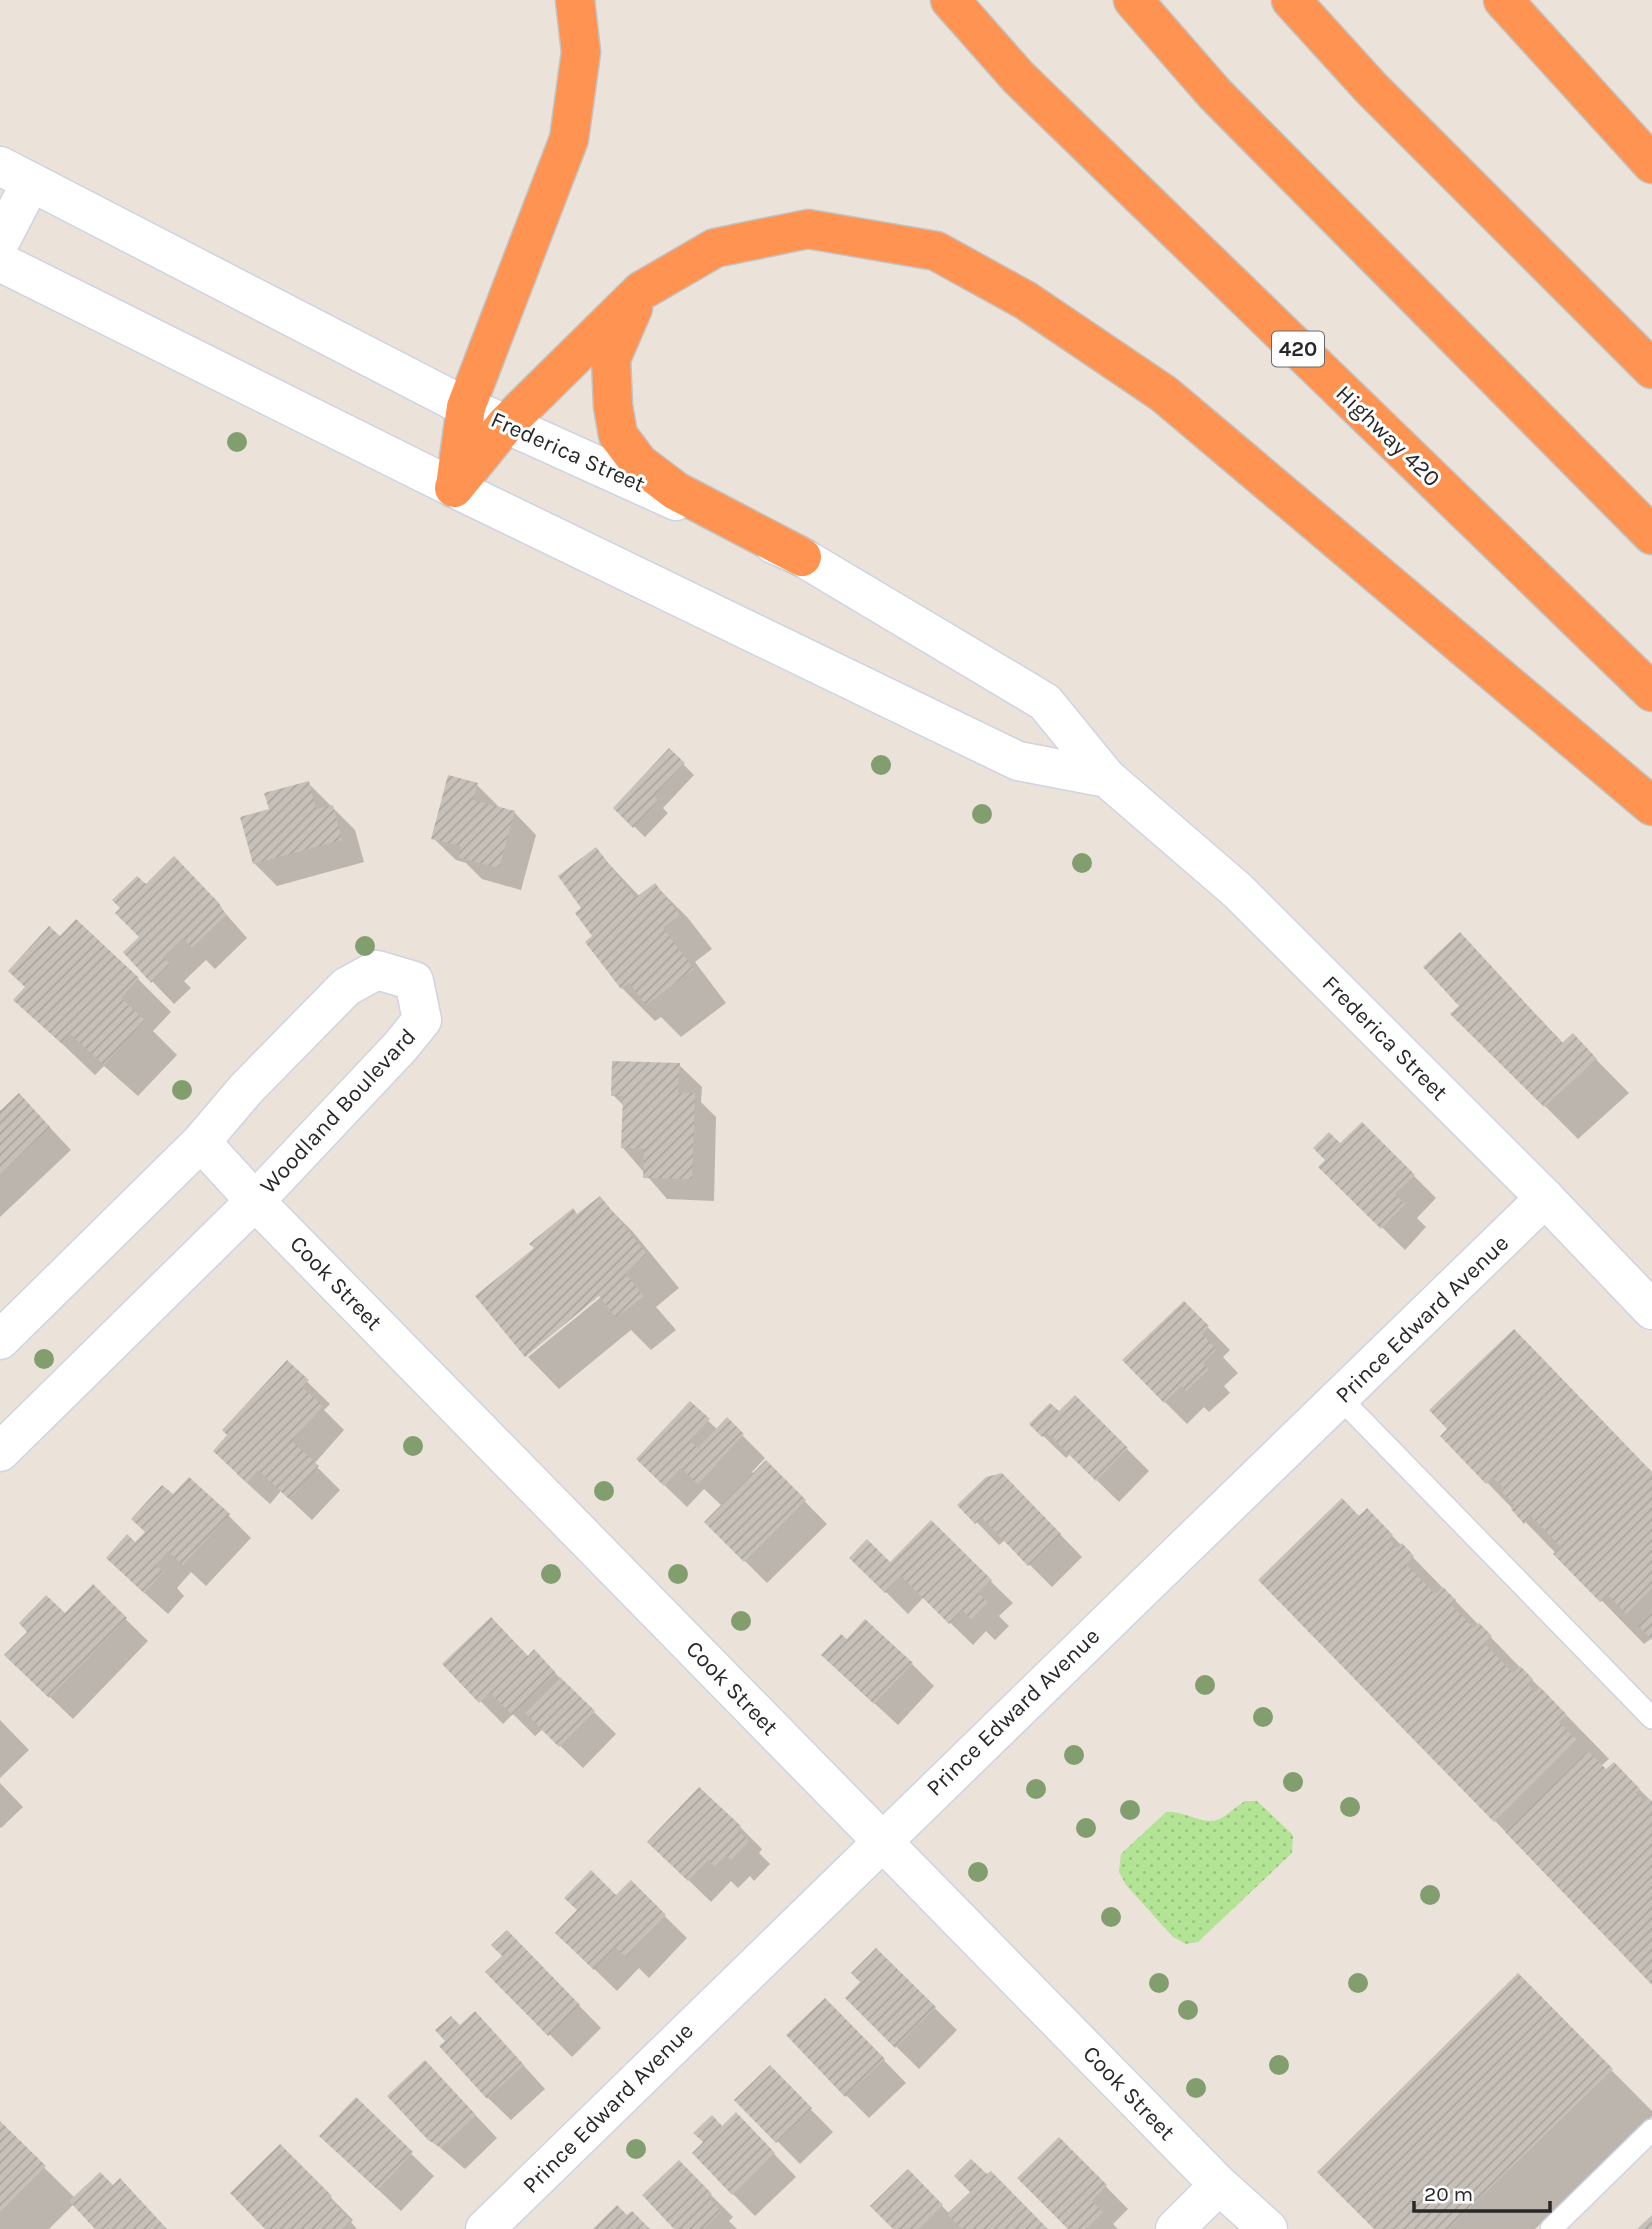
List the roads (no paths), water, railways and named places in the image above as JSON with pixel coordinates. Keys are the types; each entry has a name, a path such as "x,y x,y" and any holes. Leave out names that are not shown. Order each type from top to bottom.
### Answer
{"highway":[{"path":"454,488 466,407 569,139 581,52 575,0"},
{"name":"Highway 420","path":"950,0 1019,78 1652,692"},
{"path":"1133,0 1215,94 1652,534"},
{"path":"1292,0 1371,88 1652,369"},
{"path":"1503,0 1652,164"},
{"path":"454,488 506,424 641,291 715,248 808,229 936,251 1025,300 1164,394 1652,806"},
{"path":"641,291 611,359 618,435 639,463 676,491 802,556"}],"street":[{"name":"Frederica Street","path":"15,174 466,407 802,556 1045,702 1107,778 1238,891 1545,1198 1652,1310"},
{"path":"0,242 15,174"},
{"name":"Frederica Street","path":"0,262 454,488 1018,761 1107,778"},
{"name":"Woodland Boulevard","path":"0,1340 201,1142 246,1089 346,987 377,970 414,981 422,1020 400,1047 255,1201 0,1452"},
{"name":"Cook Street","path":"201,1142 255,1201 1219,2185 1268,2229"},
{"name":"Prince Edward Avenue","path":"485,2229 881,1839 1341,1399 1545,1198"},
{"path":"1175,2229 1219,2185"}],"lane":[{"path":"1341,1399 1652,1718"},
{"path":"1551,2229 1652,2130"}]}
